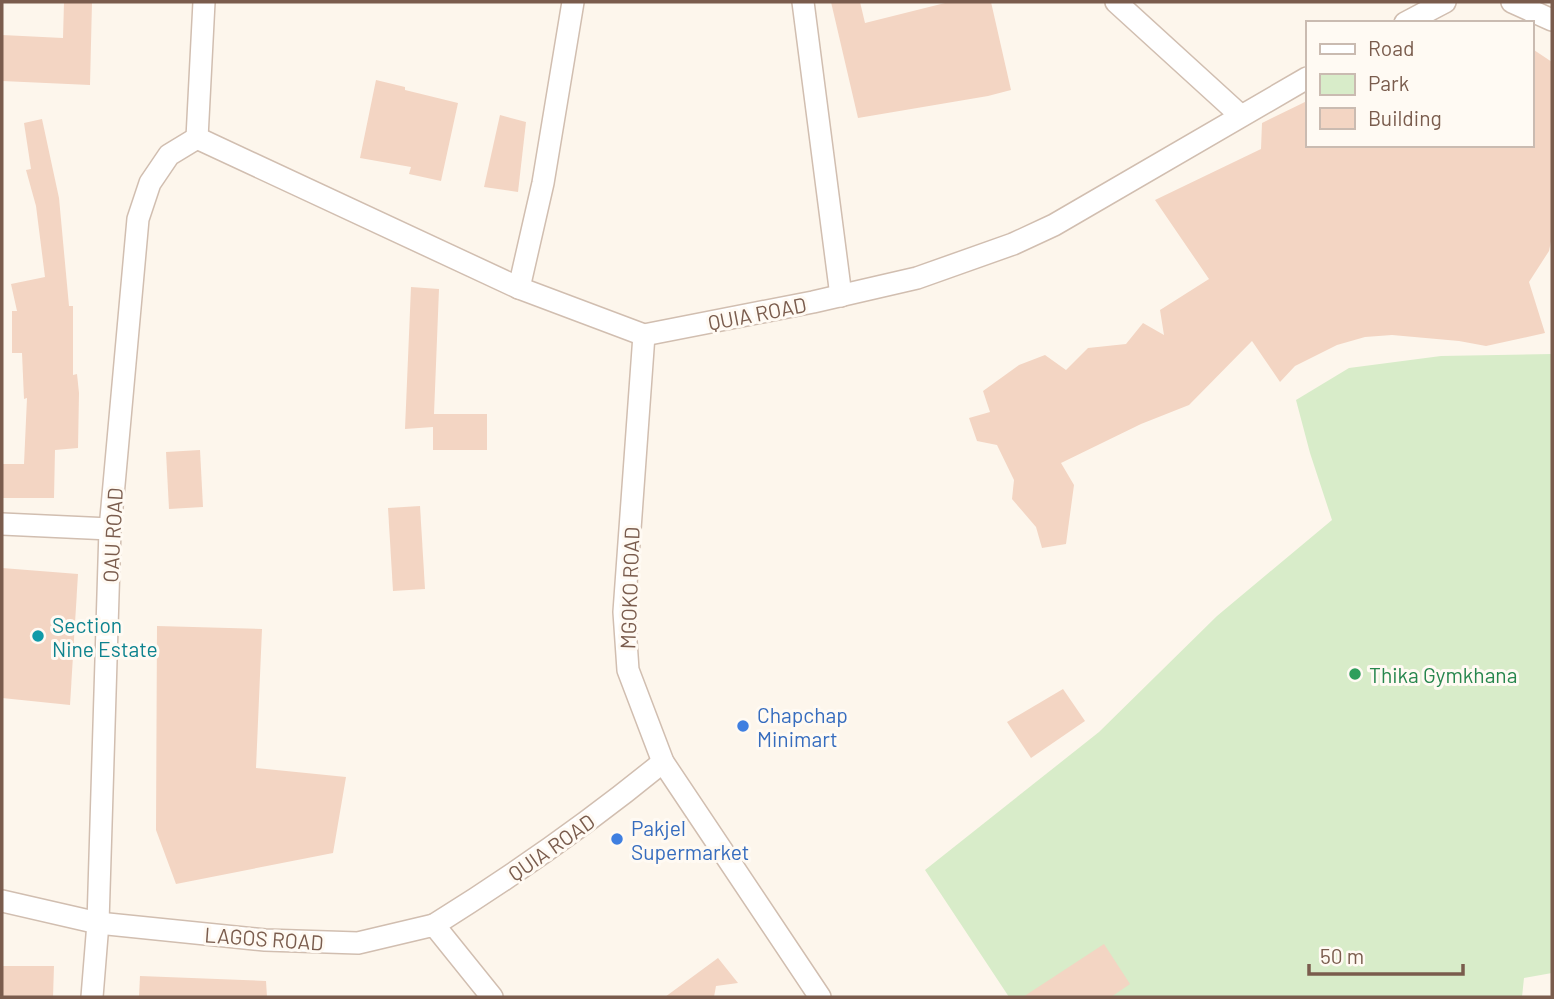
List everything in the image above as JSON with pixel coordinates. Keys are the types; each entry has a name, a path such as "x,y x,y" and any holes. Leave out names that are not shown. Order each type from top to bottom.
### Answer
{"street":[{"path":"204,2 197,138 519,288 644,335"},
{"path":"519,288 543,183 573,2"},
{"path":"803,2 841,296"},
{"path":"1116,2 1240,115"},
{"path":"1409,21 1445,2"},
{"path":"1512,2 1552,20"},
{"name":"QUIA ROAD","path":"644,335 917,278 1013,244 1054,225 1306,79"},
{"name":"OAU ROAD","path":"92,997 97,923 110,529 138,219 150,183 169,155 197,138"},
{"name":"MGOKO ROAD","path":"644,335 624,612 628,670 663,762 820,997"},
{"path":"2,524 110,529"},
{"name":"QUIA ROAD","path":"434,925 553,848 663,762"},
{"name":"LAGOS ROAD","path":"2,901 97,923 253,939 358,943 434,925"},
{"path":"434,925 492,997"}],"green space":[{"name":"Thika Gymkhana","path":"1552,354 1552,973 1524,978 1522,997 1009,997 925,870 1099,732 1217,616 1332,520 1296,400 1349,368 1441,356"}],"building":[{"path":"64,2 92,2 90,85 2,81 2,35 63,38"},
{"path":"831,2 860,2 865,23 949,2 991,2 1011,90 858,118"},
{"path":"1533,49 1552,62 1552,236 1549,251 1529,282 1545,333 1486,346 1392,335 1365,337 1337,345 1295,366 1280,382 1252,341 1189,405 1141,424 1061,463 1074,485 1066,544 1042,548 1036,527 1012,499 1014,480 997,445 977,441 969,418 990,412 983,391 1019,365 1045,355 1066,370 1088,348 1126,344 1143,323 1164,335 1160,310 1209,279 1155,200 1261,149 1262,123 1306,101 1306,147 1533,147"},
{"path":"376,80 458,103 441,181 409,174 411,167 360,158"},
{"path":"500,115 526,122 518,192 484,187"},
{"path":"42,119 59,198 69,306 73,306 73,375 77,374 79,393 78,448 55,450 54,498 2,498 2,464 24,464 27,398 24,399 22,353 12,353 12,311 17,311 11,284 45,277 36,206 26,170 31,169 24,123"},
{"path":"411,287 439,289 434,414 487,414 487,450 433,450 433,427 405,429"},
{"path":"200,450 203,507 169,509 166,452"},
{"path":"420,506 425,589 393,591 388,508"},
{"name":"Section Nine Estate","path":"2,568 78,574 70,705 2,698"},
{"path":"157,626 262,629 256,768 346,777 333,853 176,884 156,830"},
{"path":"1063,689 1085,721 1031,758 1007,722"},
{"path":"1104,944 1130,984 1111,997 1023,997"},
{"path":"718,958 738,983 716,986 714,997 665,997"},
{"path":"2,966 54,966 53,997 2,997"},
{"path":"140,976 266,981 267,997 139,997"}],"place":[{"name":"Section Nine Estate","path":"38,636"},
{"name":"Thika Gymkhana","path":"1355,674"},
{"name":"Chapchap Minimart","path":"743,726"},
{"name":"Pakjel Supermarket","path":"617,839"}]}
